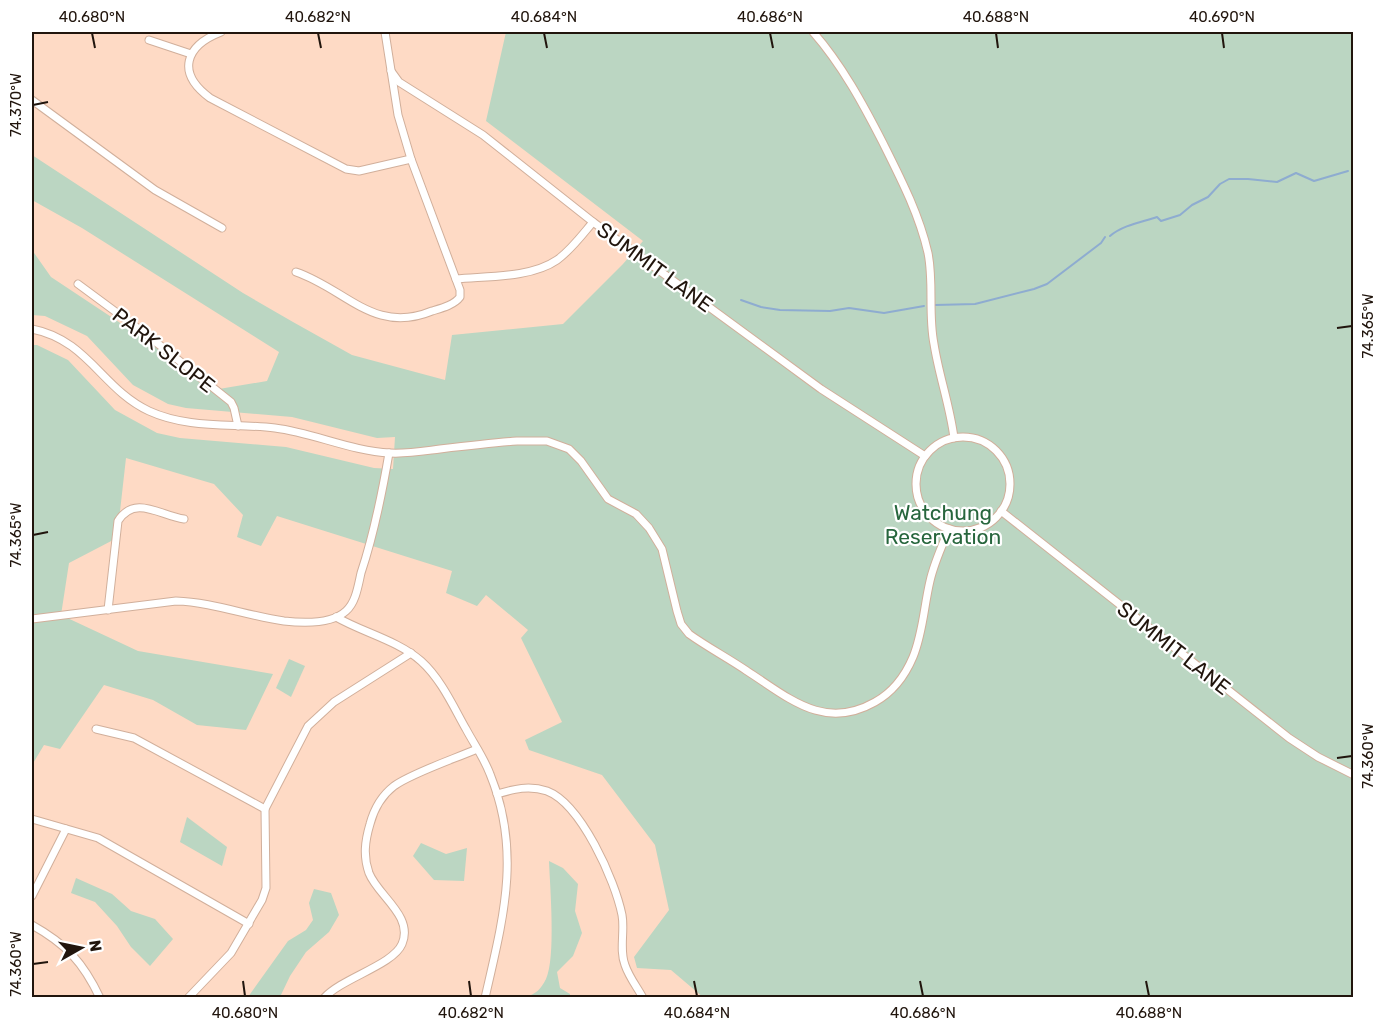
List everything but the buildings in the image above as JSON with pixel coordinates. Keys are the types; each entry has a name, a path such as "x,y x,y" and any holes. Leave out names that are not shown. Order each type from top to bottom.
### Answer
{"street":[{"path":"221,32 199,43 191,54 189,66 192,78 199,89 210,98 346,169 359,171 411,159"},
{"path":"296,272 377,315 392,319 420,316 452,304 460,297 456,279 411,159 398,115 385,32"},
{"path":"813,32 837,60 874,125 908,191 917,214 928,255 930,318 934,347 952,418 954,438"},
{"path":"149,40 191,54"},
{"name":"SUMMIT LANE","path":"391,71 399,82 483,135 593,222 821,389 925,456"},
{"path":"32,100 155,190 222,228"},
{"path":"456,279 528,272 543,268 561,257 593,222"},
{"name":"PARK SLOPE","path":"78,284 231,402 238,426"},
{"path":"32,329 51,334 67,342 82,353 122,394 147,410 185,422 285,430 389,453 528,440 555,443 568,449 581,461 608,499 636,514 654,535 664,556 679,618 689,634 800,705 829,714 854,712 882,698 898,684 918,641 930,580 949,529"},
{"path":"954,438 970,438 985,443 1002,459 1010,481 1008,497 1001,512 991,522 978,529 963,531 949,529 935,522 925,512 918,499 916,484 918,469 925,456 933,448 954,438"},
{"path":"32,619 184,602 284,621 306,622 336,617 344,613 353,601 375,530 389,453"},
{"path":"108,610 118,521 121,516 132,508 142,507 184,519"},
{"name":"SUMMIT LANE","path":"1001,512 1290,738 1318,757 1353,775"},
{"path":"336,617 411,653 434,675 489,772 504,825 508,879 505,907 485,998"},
{"path":"188,998 231,953 262,900 266,888 265,809 308,726 334,702 411,653"},
{"path":"96,729 134,738 265,809"},
{"path":"324,998 356,976 393,956 403,941 403,922 374,883 365,859 366,839 375,808 384,796 400,782 477,749"},
{"path":"497,794 516,788 535,788 558,797 572,809 601,857 609,876 622,916 624,963 643,998"},
{"path":"32,819 98,838 249,924"},
{"path":"32,896 66,830"},
{"path":"32,925 49,934 74,954 100,998"}],"green space":[{"name":"Watchung Reservation","path":"506,32 1353,32 1353,997 704,998 671,970 637,968 634,957 669,910 655,845 602,775 529,750 525,740 562,722 521,638 528,630 486,595 477,606 446,593 452,571 277,516 261,546 237,537 243,515 214,484 126,458 117,538 69,563 61,615 138,651 273,674 246,730 197,725 153,700 104,685 60,749 44,745 32,765 32,345 37,345 68,360 115,410 157,433 180,438 286,447 374,468 393,469 395,437 377,438 292,417 186,408 168,404 133,385 87,336 45,316 32,315 32,250 51,277 167,354 213,390 267,381 279,352 82,228 32,200 32,155 243,293 352,355 445,380 452,335 563,324 643,241 486,121"},
{"path":"289,659 305,666 291,697 276,688"},
{"path":"187,817 227,847 222,866 180,842"},
{"path":"421,843 446,854 467,848 464,881 434,880 413,856"},
{"path":"549,861 563,868 578,884 575,911 582,933 573,956 557,972 560,988 570,994 570,997 526,997 540,988 549,969 552,922"},
{"path":"76,878 112,894 131,911 155,919 173,939 150,966 131,947 117,926 95,902 71,893"},
{"path":"314,889 331,893 339,915 329,932 306,952 290,976 280,997 248,997 288,941 306,930 313,920 309,903"}],"waterway":[{"path":"1110,236 1139,222 1157,217 1161,221 1180,215 1192,205 1208,197 1220,184 1229,179 1277,182 1296,173 1314,181 1348,171"},
{"path":"935,305 975,304 1047,284 1101,243 1105,237"},
{"path":"741,300 761,307 780,310 830,311 849,308 884,313 924,306"}]}
